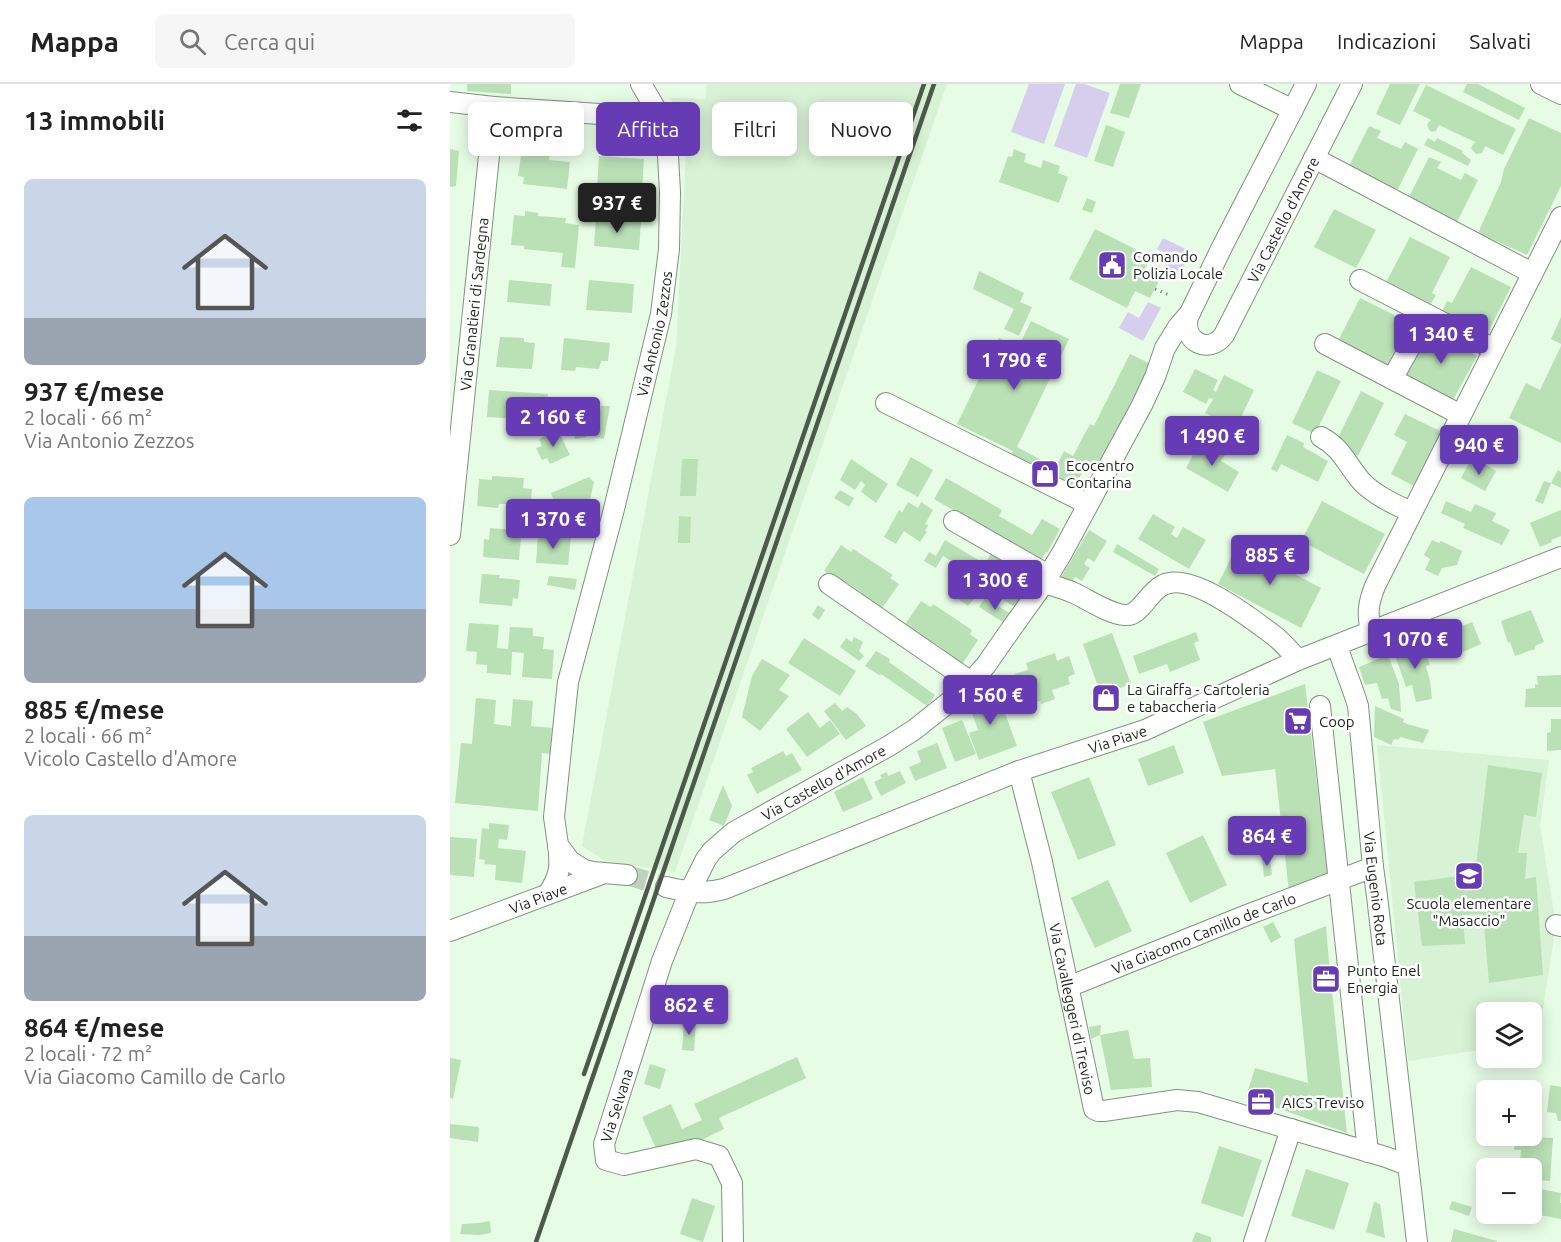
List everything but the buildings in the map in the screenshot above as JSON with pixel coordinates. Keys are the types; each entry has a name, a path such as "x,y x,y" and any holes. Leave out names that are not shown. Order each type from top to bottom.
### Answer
{"street":[{"name":"Via Antonio Zezzos","path":"641,84 652,102"},
{"path":"1240,84 1293,110"},
{"name":"Via Castello d'Amore","path":"689,893 706,859 718,844 734,832 914,730 963,691 986,665 1062,553 1142,405 1165,348 1190,313 1306,84"},
{"name":"Via Castello d'Amore","path":"1155,377 1170,359 1182,350 1216,342 1224,334 1352,84"},
{"path":"1541,84 1561,94"},
{"path":"450,102 468,104"},
{"name":"Via Granatieri di Sardegna","path":"450,535 489,156"},
{"name":"Via Antonio Zezzos","path":"548,894 554,885 560,867 555,829 555,806 568,682 613,513 661,314 669,249 668,156"},
{"path":"1314,158 1532,273"},
{"path":"1371,632 1367,613 1371,596 1411,512 1561,217"},
{"path":"1360,280 1494,349"},
{"path":"1190,313 1186,323 1188,333 1197,342 1205,345"},
{"path":"1392,379 1428,315"},
{"path":"1325,344 1461,415"},
{"path":"886,403 1088,504"},
{"path":"1320,437 1338,449 1368,488 1411,512"},
{"path":"954,521 1046,579 1126,616 1133,614 1162,585 1173,583 1207,591 1274,635 1298,660"},
{"name":"Via Piave","path":"666,887 689,893 724,889 1019,771 1144,730 1298,660 1561,557"},
{"path":"829,584 971,682"},
{"name":"Via Eugenio Rota","path":"1336,645 1358,706 1373,867 1417,1242"},
{"path":"1320,706 1368,1152"},
{"name":"Via Cavalleggeri di Treviso","path":"1019,771 1042,862 1094,1109 1104,1111 1188,1100 1291,1129"},
{"path":"558,844 576,866 593,872 605,873"},
{"name":"Via Giacomo Camillo de Carlo","path":"1068,987 1373,867"},
{"name":"Via Piave","path":"450,931 605,873 627,875"},
{"name":"Via Selvana","path":"689,893 662,960 604,1144 606,1160 624,1164 696,1149 719,1156 732,1183 733,1242"},
{"path":"1254,1242 1291,1129 1407,1165"}],"path":[{"path":"1155,290 1169,295"}],"shaded area":[{"path":"707,84 947,84 675,872 605,861 582,846 676,347 686,156 700,156 700,102 672,102 671,98 705,99"},
{"path":"1029,84 1065,84 1044,144 1011,132"},
{"path":"1076,84 1084,84 1110,93 1087,158 1054,146"},
{"path":"1163,238 1192,252 1176,281 1161,274 1170,256 1157,249"},
{"path":"1148,302 1161,308 1143,341 1119,328 1128,312 1139,318"},
{"name":"Scuola elementare \"Masaccio\"","path":"1377,745 1549,760 1540,826 1556,925 1542,1015 1542,1002 1476,1002 1476,1051 1408,1061"}],"tunnel":[{"path":"627,875 666,887"}],"railway":[{"path":"584,1074 924,84"},
{"path":"536,1242 934,84"}],"place":[{"name":"Comando Polizia Locale","path":"1112,265"},
{"name":"Ecocentro Contarina","path":"1045,474"},
{"name":"La Giraffa - Cartoleria e tabaccheria","path":"1106,698"},
{"name":"Coop","path":"1298,721"},
{"name":"Scuola elementare \"Masaccio\"","path":"1469,876"},
{"name":"Punto Enel Energia","path":"1326,979"},
{"name":"AICS Treviso","path":"1261,1102"}]}
